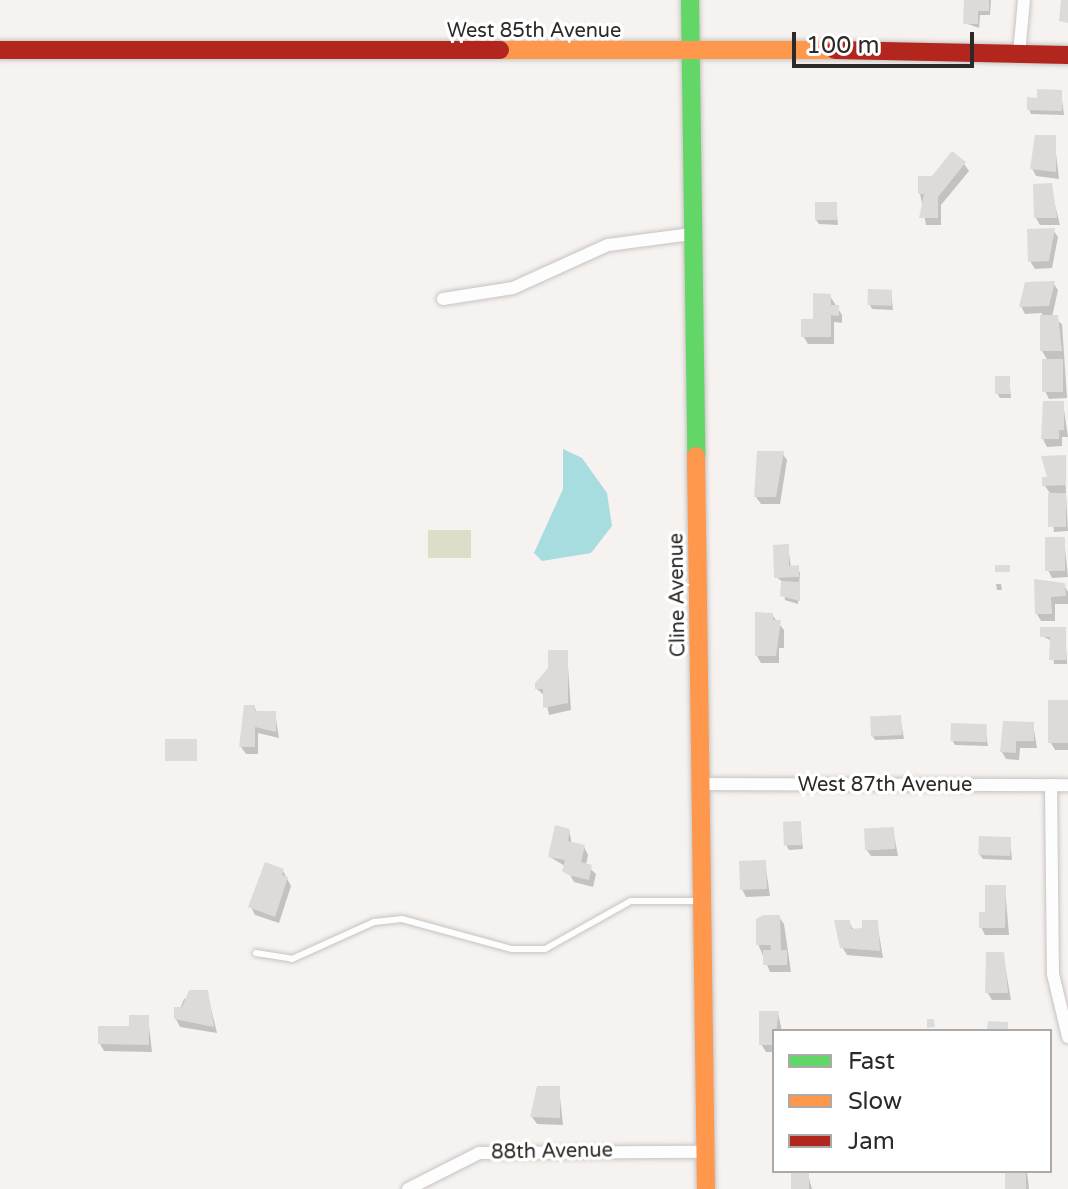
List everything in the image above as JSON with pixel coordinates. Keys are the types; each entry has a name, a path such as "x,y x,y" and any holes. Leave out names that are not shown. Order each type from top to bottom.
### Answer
{"street":[{"name":"Cline Avenue","path":"690,0 706,1189"},
{"path":"1019,54 1024,0"},
{"name":"West 85th Avenue","path":"0,50 1068,55"},
{"path":"443,299 513,288 608,245 691,234"},
{"name":"West 87th Avenue","path":"702,784 1068,785"},
{"path":"1051,785 1053,974 1068,1037"},
{"name":"88th Avenue","path":"408,1189 479,1153 705,1152"}],"lane":[{"path":"256,953 292,959 374,922 402,919 512,949 545,949 631,901 701,901"}],"green space":[{"path":"428,530 471,530 471,558 428,558"}],"water":[{"path":"563,449 582,458 607,493 612,526 591,553 542,561 534,553 563,489"}],"building":[{"path":"964,0 989,0 989,11 978,11 978,24 963,24"},
{"path":"1061,0 1068,0 1068,23 1059,21"},
{"path":"1037,89 1062,90 1062,111 1027,110 1027,97 1037,98"},
{"path":"1035,135 1056,135 1056,172 1030,169"},
{"path":"952,151 966,162 938,197 938,218 919,218 924,194 918,194 918,176 932,176"},
{"path":"1052,183 1057,218 1034,218 1033,184"},
{"path":"815,202 837,202 837,220 815,220"},
{"path":"1055,228 1049,261 1028,262 1027,229"},
{"path":"1055,281 1049,306 1019,307 1025,282"},
{"path":"868,289 892,290 891,306 867,305"},
{"path":"813,293 831,294 831,305 839,305 839,316 831,315 831,337 801,337 801,319 813,319"},
{"path":"1040,315 1058,315 1062,351 1040,351"},
{"path":"1042,359 1063,359 1063,392 1042,392"},
{"path":"995,376 1010,376 1010,394 995,394"},
{"path":"1043,401 1064,401 1064,430 1059,430 1059,439 1041,439"},
{"path":"757,451 784,451 776,497 754,497"},
{"path":"1066,455 1066,485 1042,486 1042,477 1047,477 1041,456"},
{"path":"1048,493 1066,493 1066,527 1048,527"},
{"path":"1045,537 1065,537 1065,571 1045,571"},
{"path":"789,544 789,566 799,565 799,577 774,578 773,545"},
{"path":"995,565 1010,565 1010,572 995,572"},
{"path":"1034,579 1065,583 1066,596 1051,597 1052,614 1035,614"},
{"path":"781,581 800,582 800,601 780,596"},
{"path":"755,612 773,613 773,620 781,620 776,656 755,656"},
{"path":"1040,627 1066,627 1066,660 1049,660 1050,637 1040,637"},
{"path":"548,650 568,650 568,703 543,708 543,689 535,689 535,683 548,668"},
{"path":"1048,700 1068,700 1068,743 1048,743"},
{"path":"244,705 255,705 255,711 276,711 276,732 255,727 255,747 239,747"},
{"path":"901,715 902,735 871,737 870,717"},
{"path":"1003,721 1034,722 1034,741 1016,741 1016,753 1000,752"},
{"path":"951,723 987,724 986,742 950,741"},
{"path":"165,739 197,739 197,761 165,761"},
{"path":"801,821 802,845 784,846 783,822"},
{"path":"555,825 570,829 568,841 585,845 581,862 592,865 589,880 568,875 562,871 565,860 548,857"},
{"path":"894,827 895,849 865,851 864,829"},
{"path":"979,836 1011,837 1010,856 978,855"},
{"path":"766,860 767,889 740,890 739,861"},
{"path":"265,862 284,869 282,875 288,877 275,917 248,907"},
{"path":"985,885 1006,885 1005,928 979,928 979,912 985,912"},
{"path":"763,915 780,915 781,950 787,950 787,965 763,965 763,950 771,950 770,945 756,945 756,919"},
{"path":"834,920 850,920 851,929 862,928 862,920 878,920 880,951 840,948"},
{"path":"986,952 1004,952 1008,993 985,993"},
{"path":"189,990 208,990 214,1027 174,1019 174,1007 182,1007"},
{"path":"759,1011 779,1011 776,1029 772,1029 772,1045 759,1045"},
{"path":"129,1015 149,1015 149,1045 98,1044 98,1026 129,1026"},
{"path":"927,1019 934,1019 935,1027 927,1028"},
{"path":"988,1021 1008,1022 1008,1029 987,1029"},
{"path":"537,1086 560,1086 560,1118 530,1117"},
{"path":"791,1173 809,1173 809,1189 791,1189"},
{"path":"1005,1173 1026,1173 1026,1189 1005,1189"}],"traffic: fast":[{"path":"690,0 696,456"}],"traffic: slow":[{"path":"500,50 835,50"},
{"path":"696,456 706,1189"}],"traffic: jam":[{"path":"0,50 500,50"},
{"path":"835,50 1068,55"}]}
